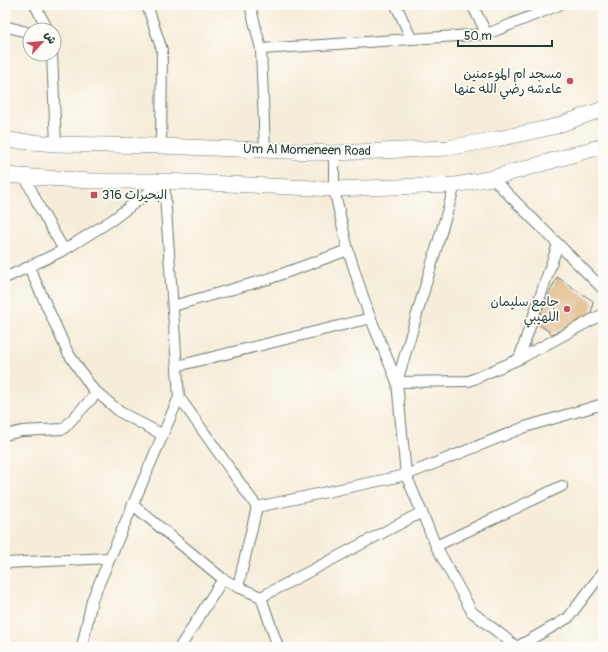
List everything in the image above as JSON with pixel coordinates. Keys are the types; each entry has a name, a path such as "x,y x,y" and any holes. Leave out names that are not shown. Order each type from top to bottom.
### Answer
{"main road":[{"name":"Um Al Momeneen Road","path":"5,140 56,144 161,146 334,153 448,148 553,127 603,109"},
{"path":"5,175 91,181 164,182 334,189 455,185 492,178 603,146"}],"street":[{"path":"35,5 44,22"},
{"path":"148,5 162,50 161,146"},
{"path":"250,5 261,49 265,150"},
{"path":"396,5 411,38"},
{"path":"472,5 487,34"},
{"path":"261,49 487,34 559,5"},
{"path":"5,26 22,31"},
{"path":"52,62 56,144"},
{"path":"334,153 334,189 348,250 371,318 397,382 406,475 436,546 472,612 517,647 568,618 603,572"},
{"path":"25,177 41,210 64,250"},
{"path":"492,178 603,289"},
{"path":"5,278 64,250 112,220 164,182"},
{"path":"82,647 92,600 179,397 164,182"},
{"path":"397,382 455,185"},
{"path":"519,359 558,244"},
{"path":"173,306 268,279 348,250"},
{"path":"28,267 68,353 92,388 120,412 163,435"},
{"path":"397,382 469,381 519,359 603,314"},
{"path":"177,366 371,318"},
{"path":"5,435 22,430 63,429 97,392"},
{"path":"179,397 257,507 238,587"},
{"path":"257,507 406,475 525,427 603,404"},
{"path":"436,546 562,486"},
{"path":"133,505 223,579 261,597 278,647"},
{"path":"261,597 422,512"},
{"path":"5,563 110,558"},
{"path":"180,647 223,579"}],"building":[{"name":"جامع سليمان اللهيبي","path":"557,277 593,301 591,316 552,334 536,322"}],"place":[{"name":"مسجد ام الموءمنين عاءشه رضي الله عنها","path":"570,81"},
{"name":"البحيرات 316","path":"94,195"},
{"name":"جامع سليمان اللهيبي","path":"567,309"}]}
